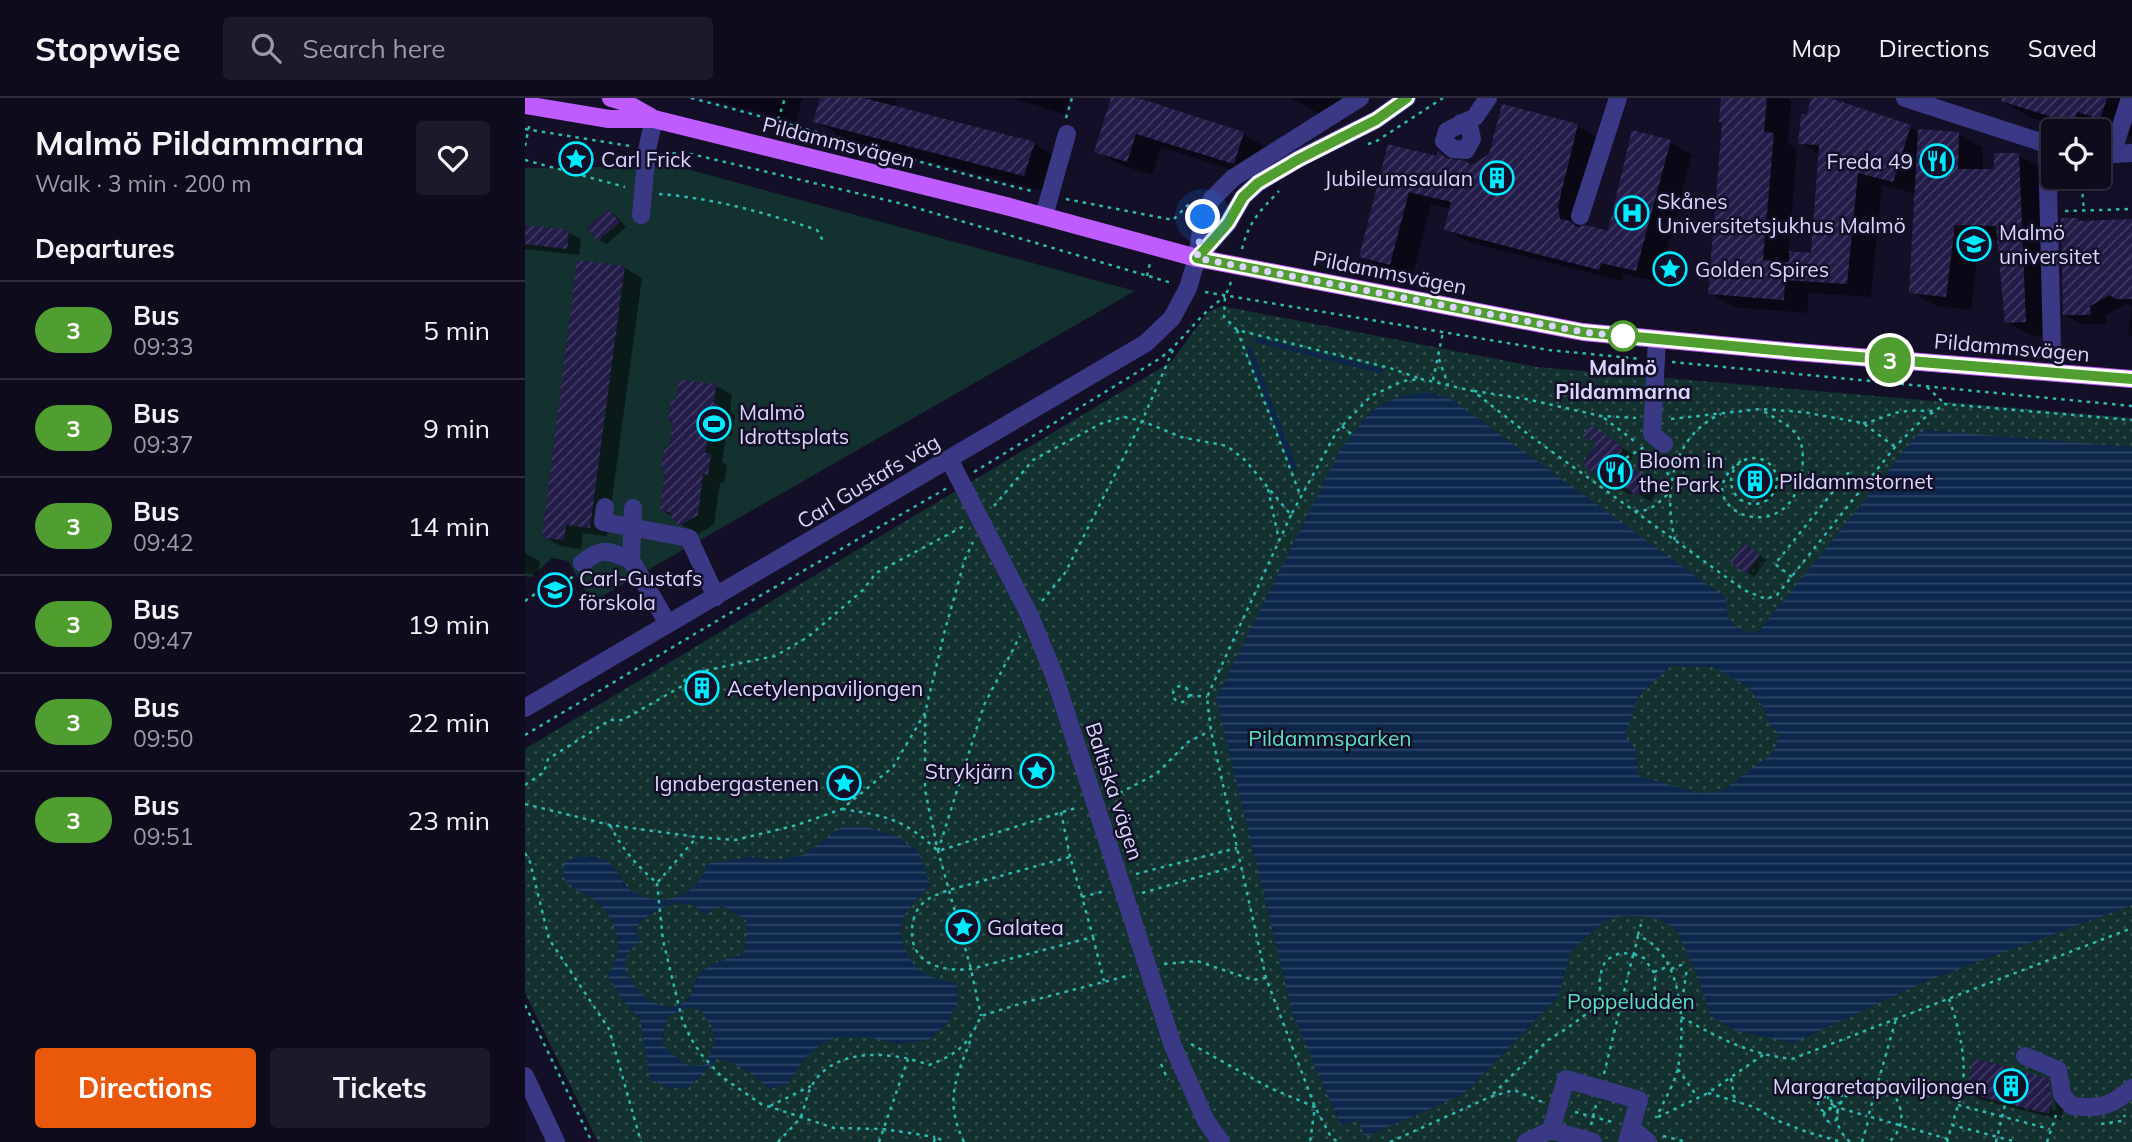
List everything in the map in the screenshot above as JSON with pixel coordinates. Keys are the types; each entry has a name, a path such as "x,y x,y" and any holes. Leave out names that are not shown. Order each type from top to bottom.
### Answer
{"main road":[{"name":"Pildammsvägen","path":"611,98 625,102 654,119"},
{"name":"Pildammsvägen","path":"525,105 568,104 609,119 654,119 1044,216 1197,258 1583,332 2132,379"}],"street":[{"name":"Carl Gustafs väg","path":"525,708 1146,343 1172,318 1188,288 1197,258 1203,217 1212,200 1233,178 1360,98"},
{"name":"Carl Gustafs väg","path":"1197,258 1228,223 1243,197 1258,183 1376,120 1407,98"},
{"path":"1461,123 1475,117 1489,98"},
{"path":"1580,216 1618,98"},
{"path":"1906,98 1928,101 2041,142"},
{"path":"2111,141 2130,98"},
{"path":"641,215 647,150 654,119"},
{"path":"1044,216 1067,134"},
{"path":"2111,154 2132,153"},
{"path":"2050,189 2052,348"},
{"path":"1657,339 1652,434 1664,444"},
{"name":"Baltiska vägen","path":"949,459 1030,616 1054,675 1094,802 1127,881 1149,970 1173,1046 1206,1121 1221,1142"},
{"path":"605,507 604,522 689,538 716,597"},
{"path":"633,508 631,560 668,625"},
{"path":"582,563 596,552 612,552 631,560"},
{"path":"2025,1056 2058,1070 2066,1101 2072,1106 2095,1109 2118,1101 2132,1088"},
{"path":"525,1076 556,1142"},
{"path":"1551,1130 1566,1079 1639,1100 1629,1135 1648,1142"},
{"path":"1526,1142 1551,1130 1593,1142"}],"path":[{"path":"691,98 778,120 951,172 1049,196 1163,219 1173,220 1180,212"},
{"path":"778,120 785,98"},
{"path":"1067,134 1065,122 1072,98"},
{"path":"1363,145 1375,142 1443,98"},
{"path":"525,122 525,146"},
{"path":"526,130 647,150 691,153 902,204 1225,297"},
{"path":"525,160 608,182"},
{"path":"2082,189 2084,212 2132,209"},
{"path":"1280,191 1255,216 1247,229 1238,266 1225,297 1224,317 1237,330 1301,497"},
{"path":"644,192 684,195 778,217 817,230 823,241"},
{"path":"974,472 1174,348 1211,306 1225,297"},
{"path":"1237,330 1473,391 1526,399 1601,416 1646,418"},
{"path":"1433,381 1443,332"},
{"path":"1030,616 1065,573 1142,421 1174,348"},
{"path":"1439,356 1448,385"},
{"path":"1338,1142 1331,1137 1315,1107 1266,978 1211,731 1207,697 1279,540 1337,431 1371,396 1403,381 1421,379"},
{"path":"1925,386 1945,404"},
{"path":"1473,391 1533,438 1744,590 1766,599 1777,595 1866,487 1895,447 1923,419 1945,404 2132,419"},
{"path":"1681,419 1760,409 1803,412 1863,423 1907,410 1934,411"},
{"path":"1741,461 1732,472 1730,480 1734,494 1745,503 1767,500 1773,495 1777,479 1771,465 1756,457 1741,461 1730,468 1723,481 1723,494 1733,510 1752,518 1774,514 1787,506 1800,484 1803,464 1800,445 1794,429 1760,409"},
{"path":"1675,540 1670,519 1669,493 1681,451 1693,433 1709,419 1724,412"},
{"path":"1601,416 1655,458 1671,479"},
{"path":"964,1142 955,1123 954,1083 981,1016 925,790 925,712 944,630 965,559 983,523 1001,495 1033,460 1102,423 1124,417 1142,421 1181,437 1227,446 1245,460 1291,516"},
{"path":"1863,423 1895,447"},
{"path":"1342,426 1352,435"},
{"path":"1626,458 1642,448"},
{"path":"1792,577 1775,564 1847,473 1866,487"},
{"path":"1268,487 1279,540"},
{"path":"525,735 945,490"},
{"path":"1635,511 1644,512 1653,508 1669,493"},
{"path":"525,785 544,772 548,759 610,720 623,720 682,685 686,678 698,671 775,656 809,637 863,590 876,573 964,526 979,554"},
{"path":"525,601 548,584 565,582 576,575 582,563"},
{"path":"938,851 984,705 1021,634 1026,642"},
{"path":"1183,686 1189,695 1186,701 1181,702 1174,698 1173,693 1176,688 1183,686"},
{"path":"1189,695 1207,697"},
{"path":"525,804 610,825 697,837 735,839 797,825 842,809 893,767 925,712"},
{"path":"1094,802 1118,795 1143,783 1156,774 1188,742 1211,731"},
{"path":"938,851 1076,808"},
{"path":"842,809 883,815 916,831 938,851"},
{"path":"1061,812 1070,857 1104,981"},
{"path":"610,825 622,848 636,865 657,883 661,923 682,1019 701,1054 722,1077 761,1104 834,1128 883,1129 946,1142"},
{"path":"657,883 697,837"},
{"path":"1082,897 1237,848"},
{"path":"525,853 530,862 549,939 608,1029 641,1142"},
{"path":"1070,857 931,897 919,907 913,921 911,933 915,949 922,960 939,968 955,971 1093,937"},
{"path":"1139,894 1241,865"},
{"path":"1593,1117 1641,924"},
{"path":"1681,1017 1735,1046 1763,1055 1792,1059 2132,928"},
{"path":"1638,936 1647,939 1670,967 1681,1017 1678,1069 1656,1118 1708,1093 1763,1055"},
{"path":"1620,953 1633,954 1644,958 1654,972 1653,996 1637,1009 1620,1010 1604,1001 1598,982 1606,960 1620,953"},
{"path":"981,1016 1165,964 1197,961 1252,981 1266,978"},
{"path":"1654,972 1686,966 1680,1011"},
{"path":"1832,1106 1947,1141 1963,1083 1957,1021 1949,998"},
{"path":"1490,1097 1548,1040 1604,1001"},
{"path":"525,1005 592,1142"},
{"path":"1862,1142 1896,1018"},
{"path":"769,1107 811,1086 828,1067 860,1055 909,1058 929,1065 949,1057 971,1038"},
{"path":"1197,1047 1271,1088 1315,1107"},
{"path":"879,1142 909,1058"},
{"path":"1159,1059 1169,1083"},
{"path":"1678,1069 1697,1098"},
{"path":"1731,1078 1735,1101"},
{"path":"1828,1099 1835,1091 1840,1094 1842,1101 1835,1121 1828,1121 1824,1117 1825,1111 1842,1101 1855,1088 1868,1085 1886,1089 1896,1098 1901,1110 1900,1125 1889,1142"},
{"path":"778,1142 800,1117 811,1086"},
{"path":"1390,1142 1490,1097 1514,1090 1541,1102"},
{"path":"1708,1093 1754,1107 1776,1120 1842,1142"},
{"path":"1825,1111 1819,1103 1823,1098 1828,1099"},
{"path":"1828,1099 1838,1114 1840,1129 1850,1142"},
{"path":"2047,1142 2057,1112 2066,1101"},
{"path":"1957,1105 2050,1129"},
{"path":"1996,1142 2005,1105"},
{"path":"1310,1142 1315,1107"},
{"path":"2125,1113 2132,1118"},
{"path":"1952,1125 2017,1142"}],"green space":[{"name":"Malmö Idrottsplats","path":"676,166 1135,291 592,602 568,561 552,558 532,577 525,576 525,168"},
{"name":"Pildammsparken","path":"1222,306 1537,367 2132,418 2132,1142 598,1142 525,993 525,749 1171,362 1208,312"}],"water":[{"path":"1429,392 1451,399 1726,598 1727,613 1733,625 1751,632 1759,631 1917,435 1926,430 2132,447 2132,905 1924,982 1794,1043 1736,1031 1710,1015 1699,980 1676,929 1658,919 1640,916 1622,916 1604,921 1571,951 1558,997 1464,1094 1365,1137 1358,1120 1341,1126 1293,1015 1216,698 1340,450 1370,412 1405,395","holes":["1671,666 1713,667 1749,688 1764,708 1769,723 1779,735 1773,753 1722,791 1698,793 1639,776 1635,749 1625,736 1638,696"]},
{"path":"863,826 895,836 919,852 930,885 906,914 901,934 906,952 916,967 939,980 957,983 958,1001 947,1024 929,1040 897,1044 869,1037 837,1037 823,1043 806,1057 788,1084 770,1089 738,1066 717,1059 688,1088 672,1088 650,1080 640,1019 622,1000 608,976 616,960 618,948 613,924 600,905 575,889 563,877 565,861 579,857 598,857 613,866 632,891 643,897 666,899 687,892 703,875 707,864 749,857 774,860 803,855 842,827","holes":["677,903 694,905 704,915 721,905 746,920 747,935 743,954 703,970 688,998 680,1005 671,1007 652,1001 635,987 625,965 629,952 642,939 635,933 641,922 658,910","690,1007 702,1011 712,1027 715,1041 705,1065 691,1066 683,1063 662,1044 667,1016"]}],"building":[{"path":"820,98 864,98 1035,142 1024,176 813,122"},
{"path":"1111,98 1138,98 1244,132 1234,164 1136,134 1127,162 1094,152"},
{"path":"1721,98 1767,98 1764,132 1774,133 1763,260 1789,262 1789,251 1811,253 1819,145 1798,144 1801,114 1807,114 1811,98 1830,98 1911,125 1893,182 1858,173 1847,284 1785,280 1784,300 1708,294 1722,122 1719,122"},
{"path":"2001,98 2107,98 2100,119 2077,112 2075,119 2058,119 2001,101"},
{"name":"Jubileumsaulan","path":"1502,104 1578,124 1558,206 1560,219 1570,221 1577,227 1586,225 1608,231 1632,130 1671,140 1636,271 1601,263 1599,270 1444,230 1451,202 1409,192 1390,265 1359,257 1388,144 1436,156 1438,151 1446,158 1466,161 1471,165 1489,154"},
{"name":"Malmö universitet","path":"1918,129 1959,132 1958,169 1994,169 1994,153 2019,153 2026,322 2005,323 1996,226 1955,225 1946,297 1909,293"},
{"path":"608,209 620,222 598,241 586,228"},
{"path":"2061,218 2078,218 2078,221 2132,219 2132,299 2115,299 2110,295 2090,306 2091,315 2063,315"},
{"path":"525,225 569,230 567,249 525,244"},
{"path":"577,260 625,266 590,528 566,525 564,540 542,538"},
{"path":"679,379 716,384 714,403 718,404 715,428 709,427 705,453 711,454 708,475 703,474 698,515 681,525 676,524 669,512 660,511 665,470 661,469 664,447 669,448 673,422 668,421 671,399 676,400"},
{"name":"Bloom in the Park","path":"1590,425 1623,447 1617,457 1649,479 1637,496 1623,486 1619,490 1582,464 1596,444 1583,436"},
{"name":"Pildammstornet","path":"1755,464 1767,469 1772,481 1767,493 1755,498 1743,493 1738,481 1743,469"},
{"path":"1744,543 1760,555 1746,574 1730,562"},
{"name":"Acetylenpaviljongen","path":"703,676 712,695 701,701 692,682"},
{"name":"Margaretapaviljongen","path":"1974,1058 2048,1078 2052,1100 2049,1114 1965,1093"}],"waterway":[{"path":"1257,340 1381,371"},
{"path":"1249,348 1294,468"}],"bus line":[{"name":"3","path":"1407,98 1376,120 1258,183 1243,197 1228,223 1197,258 1583,332 2132,379"}],"place":[{"name":"Carl Frick","path":"576,159"},
{"name":"Freda 49","path":"1937,161"},
{"name":"Jubileumsaulan","path":"1497,178"},
{"name":"Skånes Universitetsjukhus Malmö","path":"1632,213"},
{"name":"Malmö universitet","path":"1974,244"},
{"name":"Golden Spires","path":"1670,269"},
{"name":"Malmö Pildammarna","path":"1623,336"},
{"name":"Malmö Idrottsplats","path":"714,424"},
{"name":"Bloom in the Park","path":"1615,472"},
{"name":"Pildammstornet","path":"1755,481"},
{"name":"Carl-Gustafs förskola","path":"555,590"},
{"name":"Acetylenpaviljongen","path":"702,688"},
{"name":"Strykjärn","path":"1037,771"},
{"name":"Ignabergastenen","path":"844,783"},
{"name":"Galatea","path":"963,927"},
{"name":"Margaretapaviljongen","path":"2011,1086"}],"route":[{"path":"1203,217 1197,258 1583,332 1623,336"}],"park label":[{"name":"Poppeludden","path":"1631,1001"}]}
